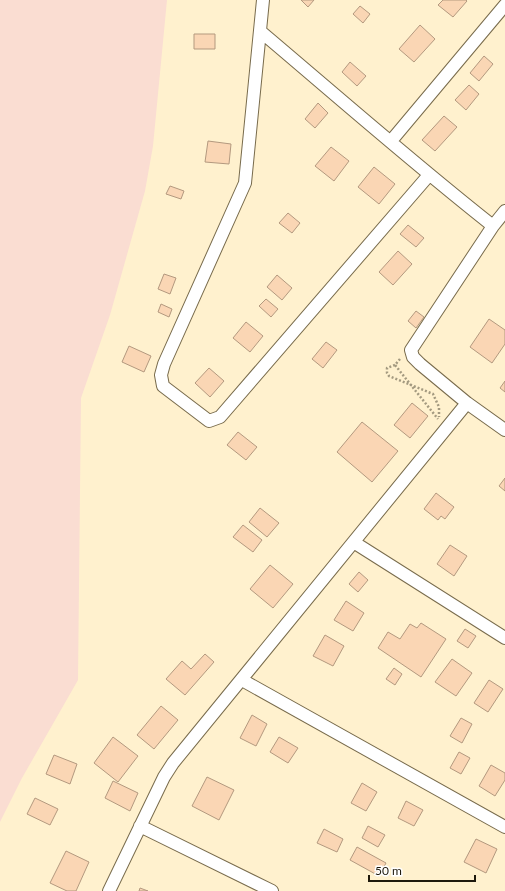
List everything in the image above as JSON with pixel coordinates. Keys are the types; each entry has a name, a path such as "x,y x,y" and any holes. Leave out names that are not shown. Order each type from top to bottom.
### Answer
{"street":[{"path":"263,0 246,183 164,364 161,375 163,386 209,421 220,417 429,175"},
{"path":"391,141 500,4"},
{"path":"260,31 391,141 429,175 493,226"},
{"path":"505,211 493,226 411,350 413,357 420,364 468,403 505,430"},
{"path":"110,891 140,826 173,763 355,543 443,424 468,403"},
{"path":"355,543 505,638"},
{"path":"242,680 505,827"},
{"path":"140,826 272,891"}],"path":[{"path":"411,350 395,365 387,368 387,373 389,376 433,394 443,424"},
{"path":"395,365 443,424"}],"shaded area":[{"path":"0,0 167,0 153,146 145,191 110,315 81,398 78,680 22,778 0,822"}],"building":[{"path":"301,0 314,0 308,7"},
{"path":"443,0 467,1 453,17 438,5"},
{"path":"360,6 370,14 363,23 353,14"},
{"path":"420,25 435,39 414,62 399,49"},
{"path":"194,34 215,34 215,49 194,49"},
{"path":"484,56 493,64 479,81 470,73"},
{"path":"350,62 366,76 357,86 342,72"},
{"path":"469,85 479,94 466,110 455,100"},
{"path":"318,103 328,113 315,128 305,119"},
{"path":"444,116 457,127 435,151 422,140"},
{"path":"208,141 231,144 229,164 205,162"},
{"path":"331,147 349,161 334,181 315,166"},
{"path":"374,167 395,184 379,204 358,187"},
{"path":"170,186 184,191 181,199 166,194"},
{"path":"288,213 300,223 292,233 279,223"},
{"path":"408,225 424,238 416,247 400,234"},
{"path":"398,251 412,264 393,285 379,272"},
{"path":"164,274 176,278 170,294 158,289"},
{"path":"277,275 292,288 282,300 267,287"},
{"path":"266,299 278,309 271,317 259,306"},
{"path":"161,304 172,309 169,317 158,312"},
{"path":"416,311 424,317 416,328 408,321"},
{"path":"489,319 505,330 505,344 492,363 470,347"},
{"path":"246,322 263,336 250,352 233,338"},
{"path":"326,342 337,350 323,368 312,359"},
{"path":"129,346 151,356 144,372 122,362"},
{"path":"209,368 224,381 210,397 195,383"},
{"path":"505,381 505,392 500,388"},
{"path":"412,403 428,416 410,438 394,425"},
{"path":"362,422 398,451 372,482 337,452"},
{"path":"238,432 257,447 246,460 227,445"},
{"path":"505,478 505,491 499,486"},
{"path":"436,493 454,507 445,519 441,516 438,520 424,509"},
{"path":"260,508 279,523 267,537 249,522"},
{"path":"243,525 262,540 253,552 233,537"},
{"path":"450,545 467,556 454,576 437,564"},
{"path":"270,565 293,584 273,608 250,589"},
{"path":"359,572 368,580 358,592 349,584"},
{"path":"346,601 364,613 353,631 334,620"},
{"path":"421,623 446,639 421,677 378,648 388,632 400,639 410,624 417,628"},
{"path":"465,629 476,636 468,648 457,641"},
{"path":"325,635 344,646 333,666 313,656"},
{"path":"205,654 214,662 185,695 166,679 182,661 191,669"},
{"path":"452,659 472,673 456,696 435,682"},
{"path":"394,668 402,674 395,685 386,679"},
{"path":"489,680 503,689 488,712 474,703"},
{"path":"161,706 178,720 154,749 137,735"},
{"path":"252,715 267,724 256,746 240,738"},
{"path":"461,718 472,724 462,743 450,736"},
{"path":"113,737 138,756 118,782 94,763"},
{"path":"279,737 298,748 288,763 270,752"},
{"path":"459,752 470,758 461,774 450,768"},
{"path":"54,755 77,764 70,784 46,774"},
{"path":"491,765 505,773 505,780 495,796 479,786"},
{"path":"207,777 234,790 219,820 192,806"},
{"path":"113,781 138,793 130,811 105,798"},
{"path":"362,783 377,792 366,811 351,803"},
{"path":"35,798 58,809 50,825 27,814"},
{"path":"406,801 423,810 414,826 398,818"},
{"path":"368,826 385,835 378,847 362,838"},
{"path":"324,829 343,839 337,852 317,843"},
{"path":"476,839 497,849 486,873 464,862"},
{"path":"357,847 386,863 379,876 350,860"},
{"path":"66,851 89,862 76,891 67,891 50,883"},
{"path":"140,888 148,891 139,891"}]}
